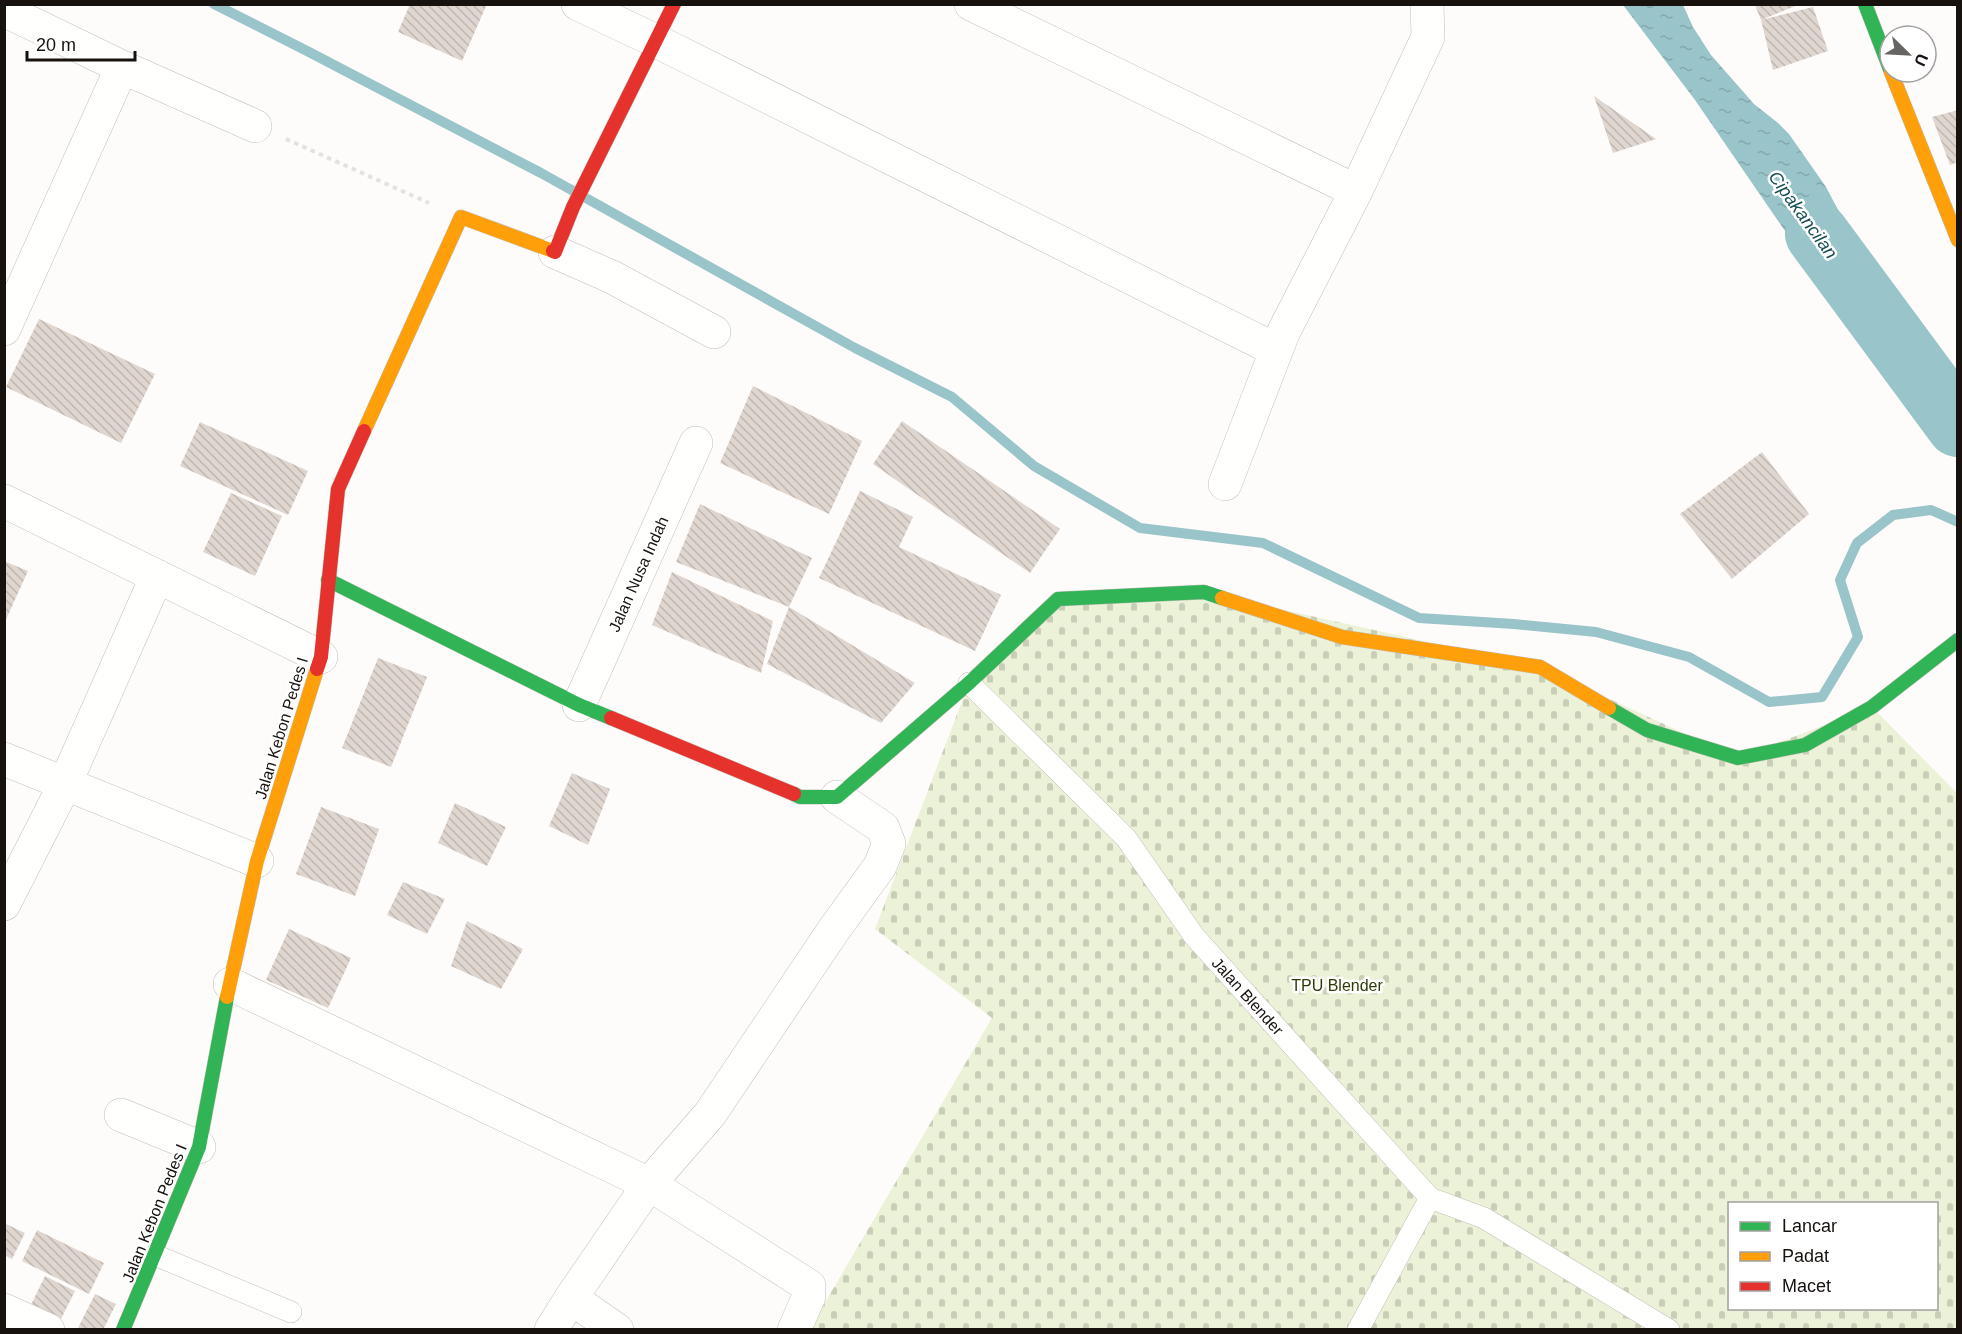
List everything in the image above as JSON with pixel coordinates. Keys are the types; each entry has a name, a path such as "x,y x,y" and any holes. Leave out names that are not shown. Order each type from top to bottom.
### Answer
{"street":[{"path":"578,4 1276,350"},
{"path":"555,252 573,207 674,4"},
{"path":"971,4 1356,191"},
{"path":"1225,484 1276,350 1356,191 1428,37 1427,4"},
{"path":"1865,4 1878,37"},
{"path":"4,10 122,67 255,126"},
{"path":"4,329 122,67"},
{"path":"1897,84 1958,240"},
{"path":"461,217 555,252 612,277 714,332"},
{"name":"Jalan Kebon Pedes I","path":"123,1329 199,1147 230,984 257,861 321,657 338,489 461,217"},
{"name":"Jalan Nusa Indah","path":"579,705 696,443"},
{"path":"4,501 321,657"},
{"path":"4,904 65,784 157,576"},
{"path":"328,580 579,705 801,797 837,797 884,828 889,844 880,867 833,931 710,1114 649,1184 551,1329"},
{"path":"837,797 969,683 1058,599 1204,592 1342,637 1540,667 1647,730 1738,758 1805,745 1872,707 1958,640"},
{"path":"4,759 257,861"},
{"path":"230,984 649,1184 809,1286 809,1296 794,1329"},
{"path":"121,1115 199,1147"},
{"path":"571,1298 617,1329"},
{"path":"4,1310 48,1329"}],"lane":[{"name":"Jalan Blender","path":"969,683 1126,838 1194,936 1430,1198"},
{"path":"1358,1329 1430,1198 1484,1218 1670,1329"},
{"path":"155,1255 291,1312"}],"path":[{"path":"255,126 461,217"}],"green space":[{"name":"TPU Blender","path":"1204,592 1540,667 1738,758 1872,707 1957,793 1957,1329 809,1330 992,1018 875,929 969,683 1058,599"}],"water":[{"path":"1623,5 1683,5 1693,27 1711,55 1754,104 1789,134 1826,187 1882,293 1851,327 1695,100"}],"building":[{"path":"410,4 487,4 462,61 398,32"},
{"path":"1755,5 1798,5 1761,20"},
{"path":"1813,7 1828,51 1773,70 1761,20"},
{"path":"1594,96 1656,139 1613,153"},
{"path":"1958,110 1958,162 1950,165 1932,117"},
{"path":"39,319 155,374 121,443 6,387"},
{"path":"753,386 862,441 829,514 720,463"},
{"path":"902,421 1060,529 1030,573 873,464"},
{"path":"200,422 308,471 288,515 180,466"},
{"path":"1762,452 1809,514 1732,579 1680,514"},
{"path":"860,491 913,517 899,547 1001,595 975,651 819,578"},
{"path":"231,493 282,516 255,576 203,552"},
{"path":"700,504 812,558 789,607 676,562"},
{"path":"4,561 28,571 4,624"},
{"path":"672,572 773,621 761,673 652,625"},
{"path":"789,607 915,683 881,723 767,664"},
{"path":"378,658 427,677 391,767 342,748"},
{"path":"572,773 610,789 588,845 549,826"},
{"path":"455,803 506,827 487,866 438,843"},
{"path":"321,807 379,829 355,896 296,874"},
{"path":"403,882 445,899 427,934 387,915"},
{"path":"467,921 523,949 501,989 451,966"},
{"path":"289,929 351,958 328,1008 266,980"},
{"path":"4,1223 25,1233 12,1259 4,1255"},
{"path":"37,1230 104,1263 89,1294 22,1261"},
{"path":"45,1276 75,1291 57,1327 27,1313"},
{"path":"95,1294 116,1304 103,1330 77,1330"}],"waterway":[{"path":"214,4 541,173 855,348 952,397 1034,466 1140,528 1263,543 1419,618 1596,632 1689,657 1769,702 1822,697 1858,637 1840,580 1857,543 1893,515 1931,510 1958,522"},
{"name":"Cipakancilan","path":"1817,234 1958,425"}],"traffic: fast":[{"path":"1865,4 1878,38"},
{"path":"328,580 579,705 611,718"},
{"path":"794,794 800,797 837,797 969,683 1058,599 1204,592 1222,598"},
{"path":"1609,708 1647,730 1738,758 1805,745 1872,707 1958,640"},
{"path":"123,1330 199,1147 227,997"}],"traffic: slow":[{"path":"1896,84 1958,240"},
{"path":"364,431 461,217 553,251"},
{"path":"1222,598 1342,637 1540,667 1609,708"},
{"path":"227,997 257,861 317,669"}],"traffic: jam":[{"path":"553,251 555,252 573,207 674,4"},
{"path":"317,669 321,657 338,489 364,431"},
{"path":"611,718 794,794"}]}
